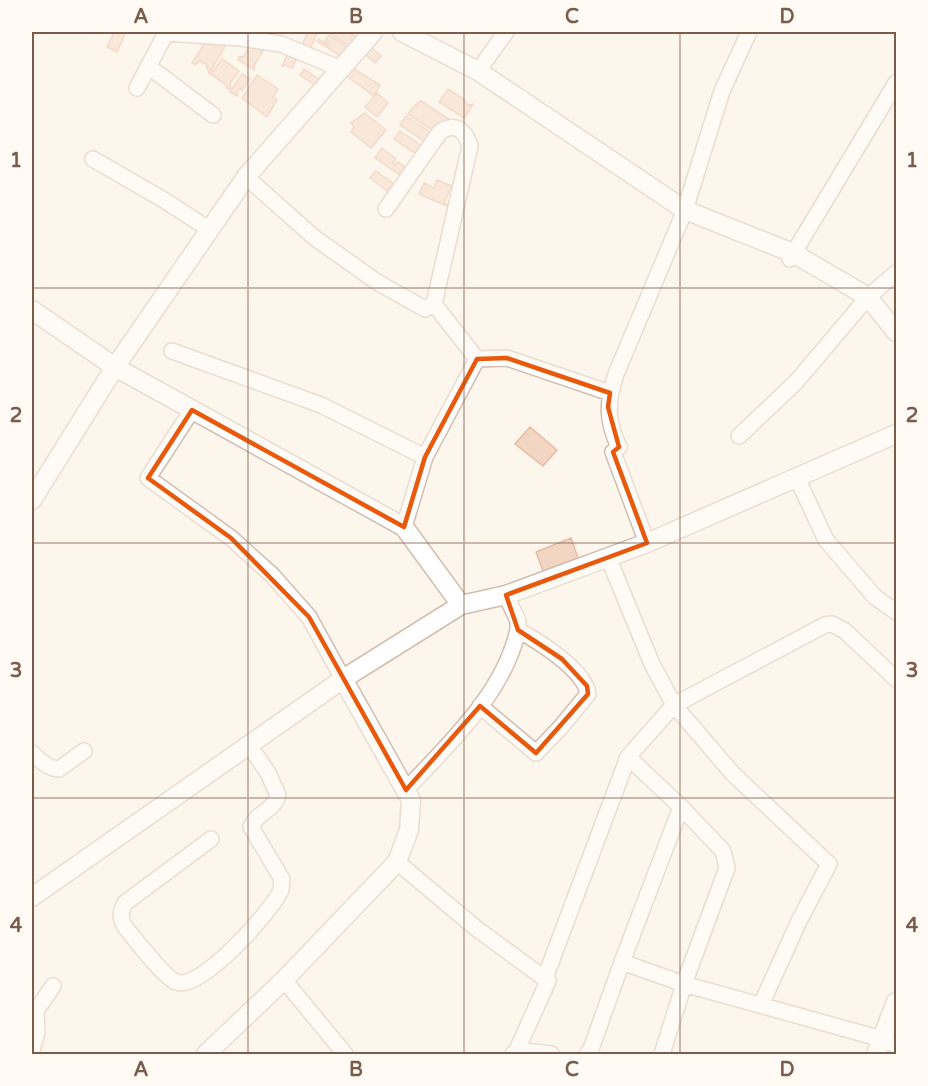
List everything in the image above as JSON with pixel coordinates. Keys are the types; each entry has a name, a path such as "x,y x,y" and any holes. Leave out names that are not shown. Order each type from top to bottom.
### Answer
{"street":[{"path":"137,87 166,32 281,44 341,69"},
{"path":"32,500 116,367 246,177 373,32"},
{"path":"402,32 478,71 685,210 792,256 868,297 897,332"},
{"path":"478,71 506,32"},
{"path":"646,543 613,452 619,447 614,436 608,407 610,393 685,210 722,91 749,32"},
{"path":"148,66 213,115"},
{"path":"792,256 897,83"},
{"path":"246,177 315,238 377,282 425,309 434,304 470,146 466,136 456,127 448,126 440,132 386,209"},
{"path":"93,159 210,230"},
{"path":"739,436 796,382 868,297 897,273"},
{"path":"434,304 477,359"},
{"path":"34,315 116,367 404,527 461,605"},
{"path":"172,351 321,405 425,457"},
{"path":"477,359 507,358 610,393"},
{"path":"404,527 425,457 477,359"},
{"path":"192,410 148,478 231,538 272,575 309,618 411,800 411,819 397,862 284,980 206,1054"},
{"path":"33,894 344,679 461,605 506,594 646,543 897,434"},
{"path":"797,478 826,540 875,597 897,612"},
{"path":"608,557 652,664 674,705 732,774 829,864 799,921 761,1005"},
{"path":"406,790 466,725 498,681 518,630 518,621 506,594"},
{"path":"551,1054 515,1052 547,985 545,978 628,757 674,705 825,625 832,624 845,631 897,679"},
{"path":"480,706 536,753 588,694 587,686 562,659 545,645 518,630"},
{"path":"211,839 124,903 120,911 125,927 167,975 176,982 190,982 234,949 281,890 282,879 251,827 253,822 274,804 278,795 268,774 249,745"},
{"path":"32,753 41,761 59,769 84,751"},
{"path":"628,757 723,851 727,868 684,984 662,1054"},
{"path":"587,1054 591,1049 681,807"},
{"path":"397,862 477,929 545,978"},
{"path":"622,962 684,984 761,1005 885,1046 897,1002"},
{"path":"284,980 345,1054"},
{"path":"32,1050 37,1032 36,1011 53,986"}],"highlighted area":[{"path":"507,358 610,393 608,407 619,447 613,452 647,543 506,595 518,630 562,659 587,686 588,694 536,753 480,706 406,790 309,617 231,538 148,478 192,410 404,527 425,457 477,359"}],"building":[{"path":"114,32 126,32 117,52 107,47"},
{"path":"308,32 318,32 309,51 301,47"},
{"path":"348,32 356,37 349,46 330,33"},
{"path":"329,35 348,48 342,57 317,41 319,39 328,45 329,43 325,41"},
{"path":"208,38 227,43 209,74 206,64 199,61 196,65 192,63"},
{"path":"251,41 264,49 254,70 238,60 239,57 244,56"},
{"path":"369,45 381,56 375,63 361,51"},
{"path":"290,49 299,54 292,68 282,66"},
{"path":"222,59 239,71 228,90 226,85 211,74"},
{"path":"349,66 380,85 374,96 341,72"},
{"path":"304,69 320,80 316,86 300,75"},
{"path":"242,74 250,79 242,91 240,88 237,96 230,92"},
{"path":"257,75 278,89 273,97 277,100 267,117 242,98"},
{"path":"448,89 464,99 468,105 473,104 464,118 439,102"},
{"path":"377,93 388,103 377,117 365,107"},
{"path":"421,101 455,123 435,132 408,114"},
{"path":"365,113 386,130 371,148 351,132 354,127 351,123"},
{"path":"406,116 433,134 427,143 400,125"},
{"path":"400,131 425,148 419,156 394,139"},
{"path":"382,148 396,159 393,163 396,165 398,162 408,169 403,177 375,158"},
{"path":"376,171 398,187 393,195 370,178"},
{"path":"437,180 452,186 444,203 450,205 451,208 419,194 424,183 434,188"},
{"path":"530,427 557,450 543,466 515,444"},
{"path":"571,538 578,558 543,571 536,552"}]}
